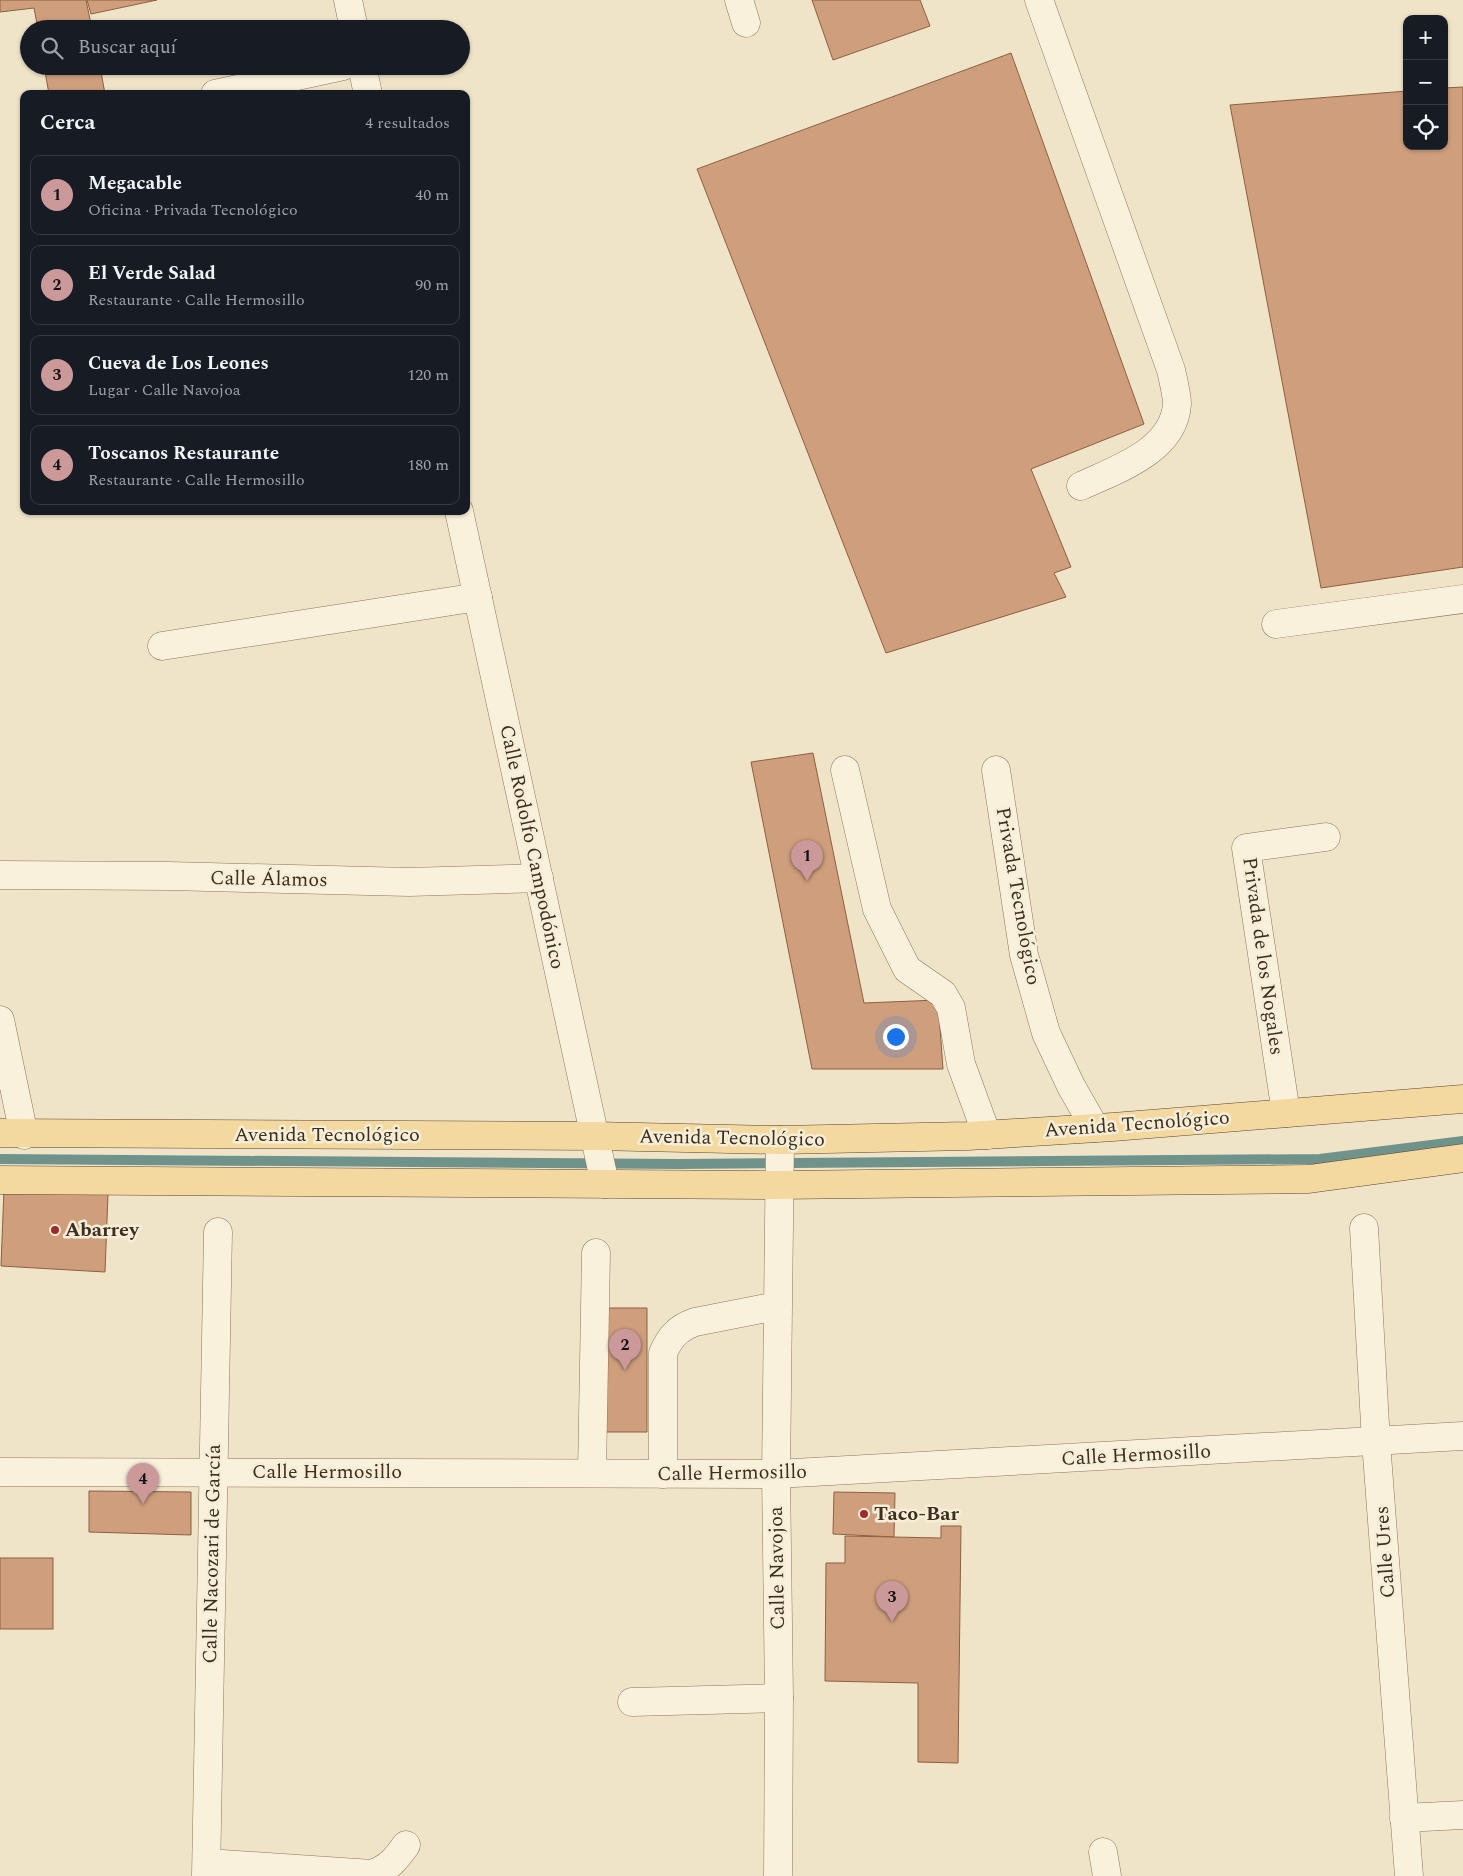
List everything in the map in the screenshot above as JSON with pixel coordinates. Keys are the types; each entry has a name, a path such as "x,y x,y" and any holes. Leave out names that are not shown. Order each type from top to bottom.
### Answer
{"main road":[{"name":"Avenida Tecnológico","path":"12,1134 594,1136 780,1140 987,1135 1463,1099"},
{"path":"0,1180 779,1184 1309,1179 1463,1158"}],"street":[{"path":"348,0 352,20"},
{"path":"1039,0 1171,370 1177,404 1171,429 1154,448 1128,465 1081,486"},
{"path":"233,90 302,75"},
{"path":"364,75 367,90"},
{"name":"Calle Rodolfo Campodónico","path":"460,515 605,1184"},
{"path":"162,646 478,597"},
{"path":"1276,624 1463,599"},
{"path":"845,770 877,909 908,969 943,994 951,1008 961,1064 987,1135"},
{"name":"Privada Tecnológico","path":"996,770 1024,955 1046,1033 1071,1086 1095,1128"},
{"name":"Privada de los Nogales","path":"1286,1113 1246,848 1326,837"},
{"name":"Calle Álamos","path":"0,875 169,876 409,882 539,878"},
{"path":"0,1020 12,1134"},
{"name":"Calle Navojoa","path":"778,1876 779,1698 776,1474 780,1140"},
{"name":"Calle Ures","path":"1364,1228 1376,1442 1409,1876"},
{"name":"Calle Nacozari de García","path":"206,1870 218,1232"},
{"path":"592,1473 596,1253"},
{"path":"663,1474 663,1353 669,1340 683,1326 695,1322 777,1306"},
{"name":"Calle Hermosillo","path":"0,1472 776,1474 1463,1436"},
{"path":"632,1702 779,1698"},
{"path":"1404,1818 1463,1815"},
{"path":"206,1870 372,1874 385,1870 393,1863 406,1845"}],"building":[{"path":"0,0 86,0 90,20 36,20 34,8 0,12"},
{"path":"87,0 157,0 91,14"},
{"path":"812,0 920,0 930,26 833,60"},
{"path":"1011,53 1144,424 1031,469 1071,567 1054,573 1066,597 886,653 697,169"},
{"path":"46,75 102,75 104,90 48,90"},
{"path":"1463,87 1463,567 1321,588 1230,105 1403,91 1403,150 1448,150 1448,88"},
{"path":"813,753 864,1003 938,1000 943,1069 812,1069 751,762"},
{"name":"Abarrey","path":"4,1189 108,1194 105,1272 1,1266"},
{"path":"602,1308 647,1308 647,1432 603,1432"},
{"path":"89,1491 191,1492 191,1535 89,1532"},
{"name":"Taco-Bar","path":"834,1492 895,1493 894,1537 833,1534"},
{"path":"941,1526 961,1526 958,1763 918,1762 918,1683 825,1681 826,1563 845,1563 845,1536 941,1538"},
{"path":"0,1558 53,1558 53,1629 0,1629"}],"waterway":[{"path":"0,1159 679,1164 1320,1159 1463,1141"}],"place":[{"name":"Megacable","path":"807,881"},
{"name":"Abarrey","path":"55,1230"},
{"name":"El Verde Salad","path":"625,1370"},
{"name":"Toscanos Restaurante","path":"143,1504"},
{"name":"Taco-Bar","path":"864,1514"},
{"name":"Cueva de Los Leones","path":"892,1622"}]}
